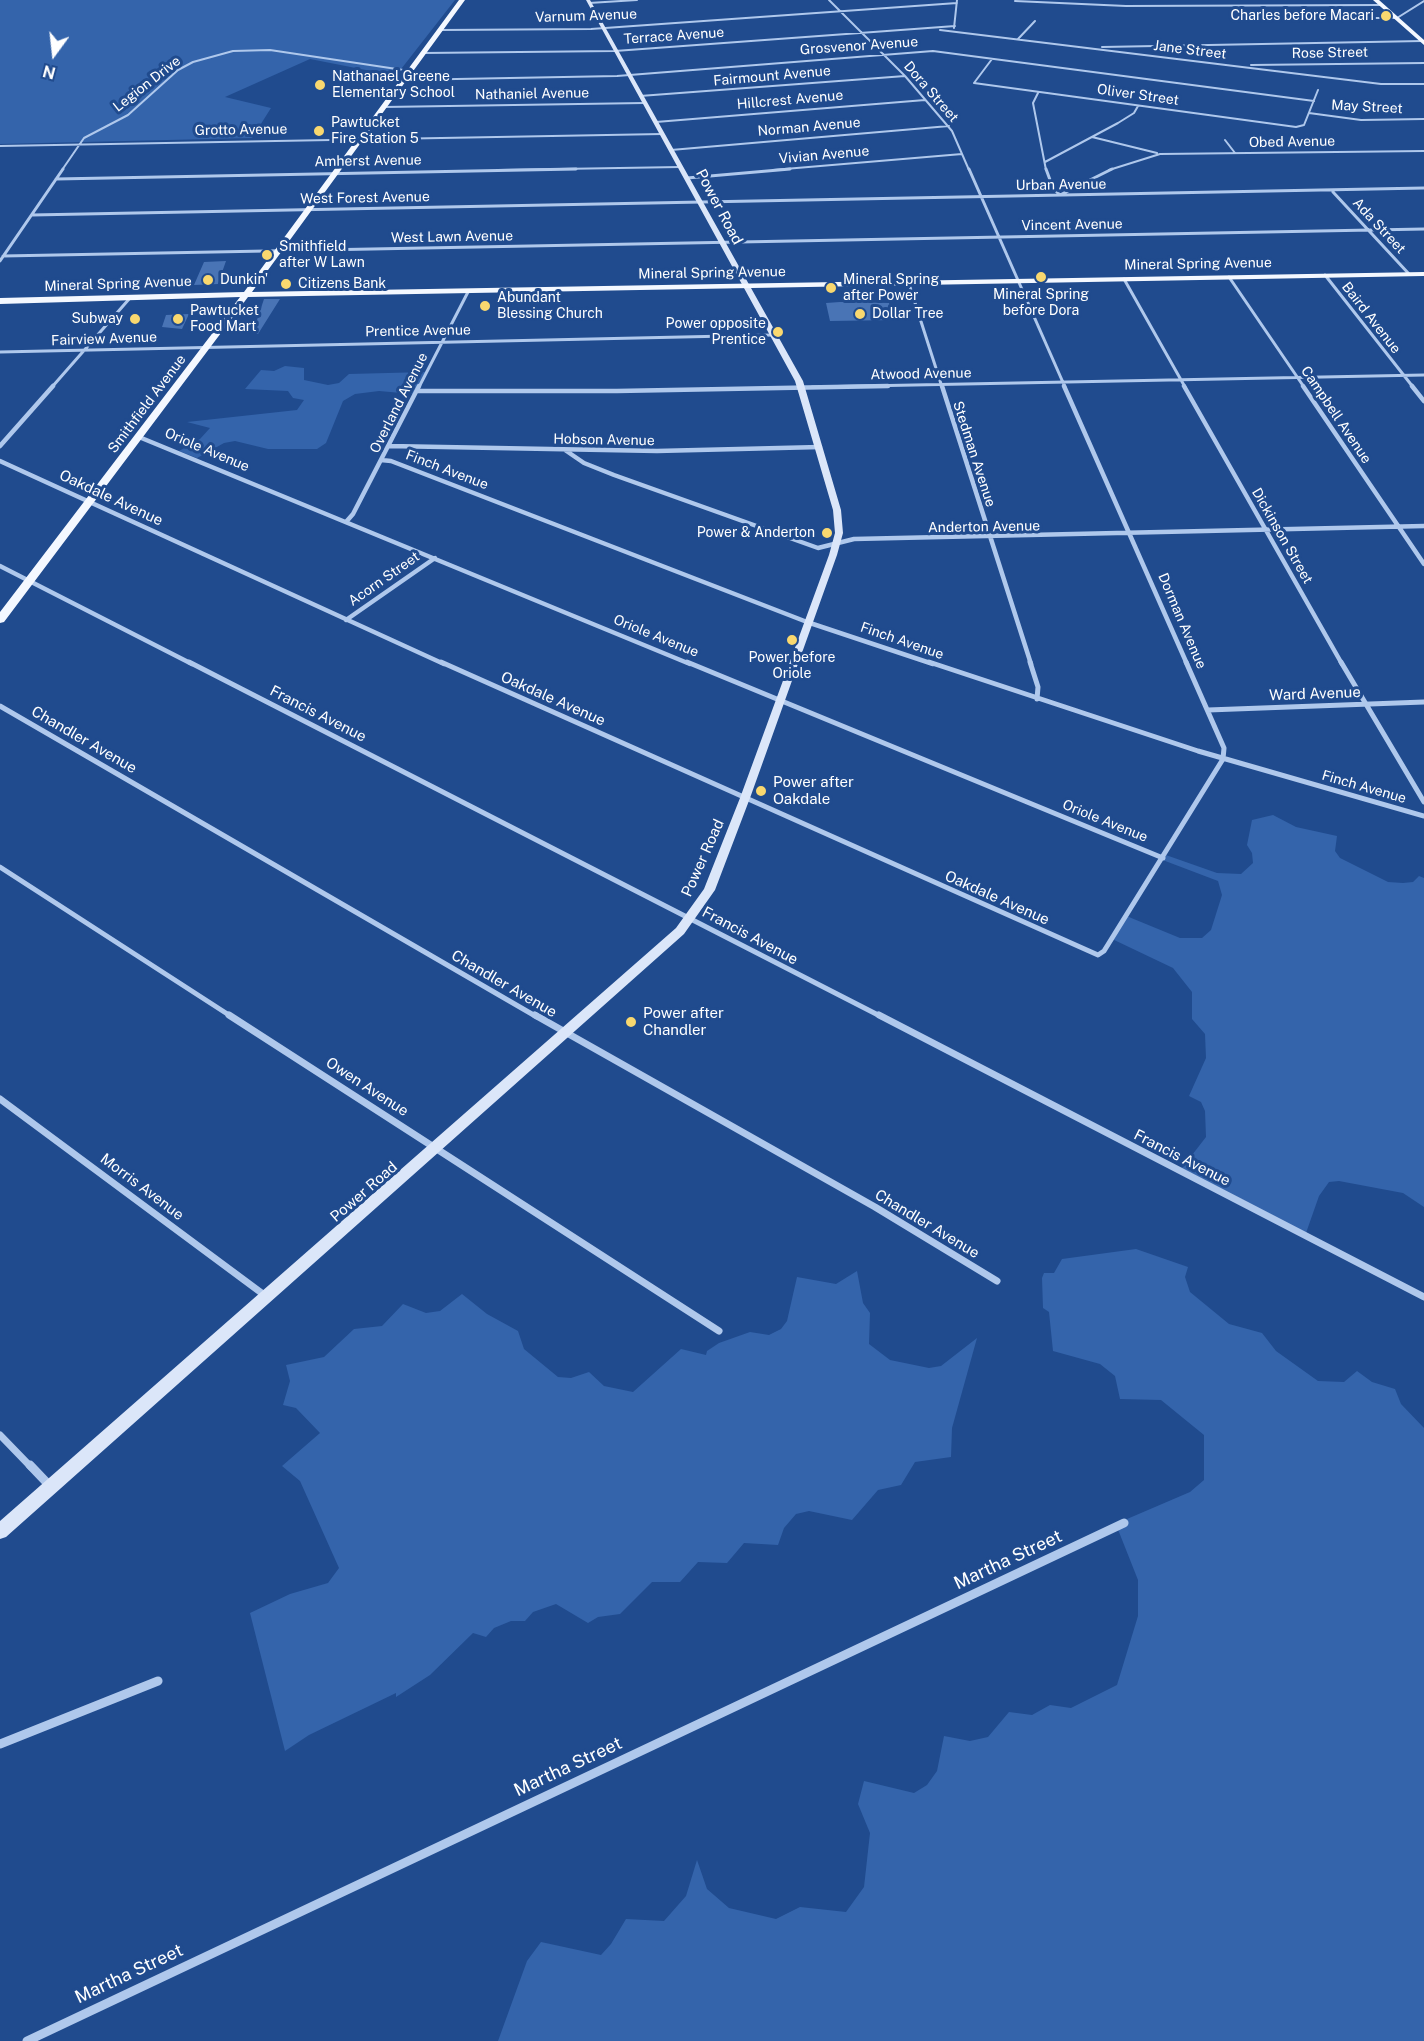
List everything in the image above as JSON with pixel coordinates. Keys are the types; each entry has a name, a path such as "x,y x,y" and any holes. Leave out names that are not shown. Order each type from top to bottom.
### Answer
{"main road":[{"name":"Smithfield Avenue","path":"0,620 310,209 462,0"},
{"path":"1376,0 1422,39"},
{"name":"Power Road","path":"0,1531 680,931 709,890 745,798 836,544 839,533 837,510 802,387 589,2"},
{"name":"Mineral Spring Avenue","path":"0,301 246,294 1424,275"}],"street":[{"path":"589,2 637,0"},
{"name":"Dora Street","path":"829,0 905,76 949,126 1018,281"},
{"path":"883,8 885,0"},
{"path":"1176,0 1180,6"},
{"name":"Varnum Avenue","path":"441,30 603,28 957,1"},
{"path":"954,31 957,1"},
{"path":"1015,1 1180,6 1382,5"},
{"path":"1323,18 1397,18 1424,1"},
{"path":"1413,8 1424,9"},
{"path":"1018,39 1035,21"},
{"name":"Terrace Avenue","path":"424,53 615,51 955,26"},
{"name":"Terrace Avenue","path":"925,28 954,31"},
{"name":"Jane Street","path":"954,31 1381,84 1424,84"},
{"path":"1083,47 1422,39"},
{"name":"Legion Drive","path":"0,261 77,144 88,134 138,108 178,70 215,55 239,50 270,50 371,67 410,70"},
{"name":"Grosvenor Avenue","path":"404,80 629,74 933,51 1314,100"},
{"name":"Oliver Street","path":"992,59 974,83 1300,127 1304,125 1309,113"},
{"name":"Rose Street","path":"1236,67 1424,63"},
{"name":"Fairmount Avenue","path":"640,96 905,76"},
{"path":"1309,113 1318,90"},
{"path":"1038,93 1033,103 1045,162 1053,189 1060,195"},
{"name":"Hillcrest Avenue","path":"656,122 926,100"},
{"name":"Nathaniel Avenue","path":"384,107 644,103"},
{"path":"1045,162 1130,115 1138,106"},
{"name":"May Street","path":"1309,113 1361,120 1424,119"},
{"name":"Norman Avenue","path":"671,150 949,126"},
{"name":"Grotto Avenue","path":"0,146 662,134"},
{"name":"Obed Avenue","path":"1092,137 1160,154 1424,151"},
{"path":"1224,140 1235,153"},
{"name":"Vivian Avenue","path":"687,178 962,154"},
{"name":"Obed Avenue","path":"1060,195 1116,167 1160,154"},
{"name":"Amherst Avenue","path":"56,178 680,167"},
{"name":"Urban Avenue","path":"699,202 1333,192 1424,188"},
{"name":"Ada Street","path":"1333,192 1409,274"},
{"name":"West Forest Avenue","path":"32,215 699,202"},
{"name":"Vincent Avenue","path":"721,242 1424,229"},
{"name":"West Lawn Avenue","path":"3,256 721,242"},
{"name":"Baird Avenue","path":"1325,275 1424,401"},
{"name":"Campbell Avenue","path":"1229,277 1424,564"},
{"name":"Dickinson Street","path":"1125,279 1365,704 1424,802"},
{"name":"Dorman Avenue","path":"1018,281 1224,748 1223,759"},
{"name":"Stedman Avenue","path":"909,284 1038,687 1038,699"},
{"name":"Overland Avenue","path":"346,522 389,446 468,292"},
{"path":"0,446 130,298"},
{"name":"Prentice Avenue","path":"208,345 773,335"},
{"name":"Fairview Avenue","path":"0,352 208,345"},
{"name":"Atwood Avenue","path":"418,391 616,391 1424,375"},
{"name":"Oriole Avenue","path":"139,437 1163,858"},
{"name":"Hobson Avenue","path":"389,446 657,451 820,447"},
{"name":"Anderton Avenue","path":"565,450 584,463 615,475 819,548 854,539 990,538 1424,526"},
{"name":"Finch Avenue","path":"381,460 391,461 807,622 1223,759 1424,816"},
{"name":"Oakdale Avenue","path":"0,461 346,620 1098,955 1104,951 1163,858"},
{"name":"Acorn Street","path":"346,620 435,558"},
{"name":"Francis Avenue","path":"0,566 691,918 1424,1297"},
{"name":"Ward Avenue","path":"1208,711 1424,702"},
{"name":"Chandler Avenue","path":"0,706 566,1033 875,1207 997,1281"},
{"path":"1163,858 1223,759"},
{"name":"Owen Avenue","path":"0,867 719,1331"},
{"name":"Morris Avenue","path":"0,1099 267,1297"},
{"path":"0,1435 51,1487"},
{"name":"Martha Street","path":"27,2041 1124,1523"},
{"path":"0,1744 158,1680"}],"shaded area":[{"path":"0,0 455,0 398,73 371,71 310,59 225,97 271,108 252,138 0,144"},
{"path":"285,366 304,368 304,380 328,385 339,383 349,374 426,372 413,394 379,391 355,394 343,401 326,443 317,449 268,449 235,441 224,443 197,458 179,451 200,439 210,428 187,422 297,410 304,400 293,398 288,391 245,389 261,370 274,371"},
{"path":"1273,815 1296,827 1337,836 1335,851 1340,858 1388,882 1413,882 1419,876 1424,878 1424,1207 1403,1193 1339,1181 1329,1182 1319,1196 1306,1233 1182,1168 1206,1137 1205,1111 1201,1102 1189,1096 1206,1058 1205,1034 1192,1019 1192,992 1173,968 1110,938 1124,915 1180,938 1202,938 1211,930 1222,895 1218,881 1160,859 1163,854 1217,873 1241,874 1253,863 1252,853 1247,845 1252,820"},
{"path":"1136,1249 1188,1267 1185,1277 1190,1292 1229,1324 1262,1333 1276,1351 1318,1381 1344,1382 1357,1371 1372,1382 1395,1389 1401,1404 1424,1428 1424,2041 498,2041 527,1961 541,1942 601,1955 611,1944 626,1919 664,1921 686,1896 697,1860 707,1889 729,1908 776,1919 800,1907 846,1912 864,1887 870,1833 858,1804 864,1781 914,1793 927,1785 937,1771 944,1736 970,1741 988,1737 1009,1712 1032,1715 1050,1705 1071,1708 1117,1685 1138,1616 1138,1580 1117,1527 1127,1519 1190,1492 1204,1480 1204,1435 1161,1400 1120,1399 1115,1376 1100,1364 1053,1351 1049,1312 1043,1308 1042,1278 1044,1273 1054,1273 1062,1259"},
{"path":"857,1271 863,1303 870,1313 869,1344 890,1360 929,1368 941,1366 977,1338 952,1428 951,1457 915,1462 901,1485 878,1490 852,1520 809,1511 796,1514 784,1528 778,1545 744,1543 727,1563 698,1562 680,1582 652,1582 620,1614 598,1617 588,1623 556,1604 533,1612 525,1621 511,1621 494,1628 486,1637 473,1633 430,1675 396,1697 396,1693 309,1735 285,1751 250,1613 290,1594 328,1583 339,1568 300,1481 282,1466 320,1433 296,1408 283,1405 290,1381 286,1365 324,1357 354,1329 382,1326 403,1304 426,1313 440,1311 462,1294 487,1314 518,1331 524,1349 558,1377 571,1378 589,1372 604,1386 633,1392 681,1349 706,1355 707,1351 719,1343 750,1332 769,1335 781,1329 787,1321 797,1277 836,1284"}],"building":[{"path":"226,261 218,284 194,285 204,262"},
{"path":"264,299 280,299 258,334 253,332"},
{"name":"Dollar Tree","path":"826,303 889,303 894,320 830,321"},
{"path":"189,314 182,329 162,327 166,315"}],"place":[{"name":"Charles before Macari","path":"1386,16"},
{"name":"Nathanael Greene Elementary School","path":"320,85"},
{"name":"Pawtucket Fire Station 5","path":"319,131"},
{"name":"Smithfield after W Lawn","path":"267,255"},
{"name":"Mineral Spring before Dora","path":"1041,277"},
{"name":"Dunkin'","path":"208,280"},
{"name":"Citizens Bank","path":"286,284"},
{"name":"Mineral Spring after Power","path":"831,288"},
{"name":"Abundant Blessing Church","path":"485,306"},
{"name":"Dollar Tree","path":"860,314"},
{"name":"Subway","path":"135,319"},
{"name":"Pawtucket Food Mart","path":"178,319"},
{"name":"Power opposite Prentice","path":"778,332"},
{"name":"Power & Anderton","path":"827,533"},
{"name":"Power before Oriole","path":"792,640"},
{"name":"Power after Oakdale","path":"761,791"},
{"name":"Power after Chandler","path":"631,1022"}]}
